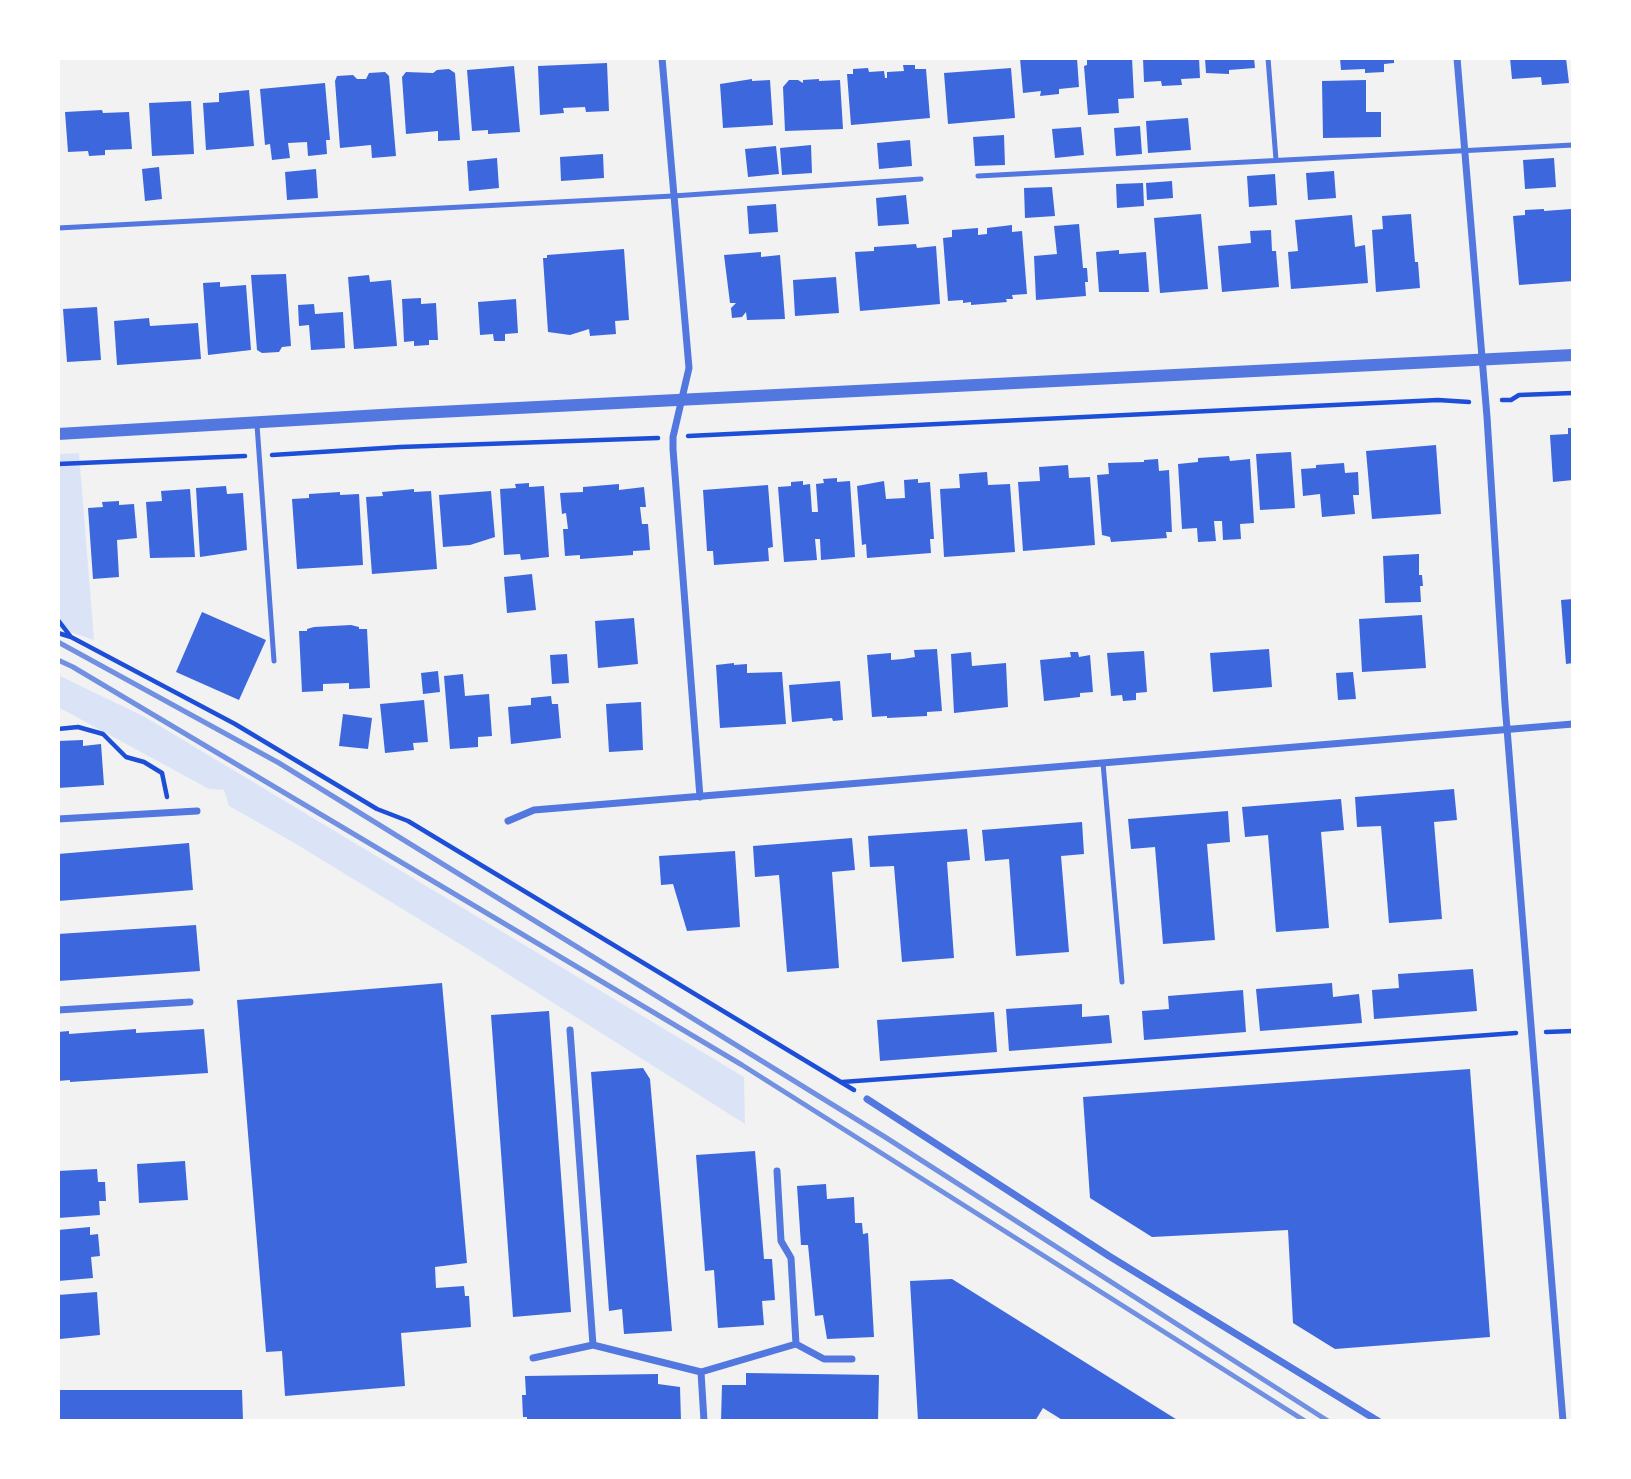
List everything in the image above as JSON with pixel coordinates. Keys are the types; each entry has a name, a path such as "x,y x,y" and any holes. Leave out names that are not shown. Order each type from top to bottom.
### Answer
{"street":[{"path":"662,58 689,368 673,437 673,449 700,797"},
{"path":"1457,58 1482,360 1507,730 1563,1421"},
{"path":"58,434 257,421 1573,355"},
{"path":"508,821 534,810 1573,724"},
{"path":"58,819 197,811"},
{"path":"58,1010 190,1002"},
{"path":"570,1030 593,1345"},
{"path":"867,1098 1109,1256 1378,1421"},
{"path":"777,1171 781,1241 791,1258 796,1344"},
{"path":"533,1358 593,1345 701,1372 796,1344 824,1359 852,1359"},
{"path":"701,1372 704,1421"}],"lane":[{"path":"1268,58 1276,160"},
{"path":"978,176 1573,145"},
{"path":"58,228 673,196 921,179"},
{"path":"257,421 274,661"},
{"path":"1103,763 1122,982"}],"path":[{"path":"1502,400 1511,400 1520,395 1573,393"},
{"path":"690,436 1438,400 1469,402"},
{"path":"58,464 434,445 659,438"},
{"path":"58,620 71,637"},
{"path":"58,633 71,637 235,724 377,808 408,821 842,1082 1514,1033"},
{"path":"58,729 78,727 103,734 126,757 144,762 162,773 170,813"},
{"path":"1557,1032 1573,1031"}],"shaded area":[{"path":"79,453 94,640 58,628 58,454"},
{"path":"58,675 145,717 744,1077 745,1124 473,952 229,806 224,790 209,789 58,707"}],"building":[{"path":"1020,58 1077,58 1079,87 1059,89 1059,94 1040,96 1041,91 1023,93"},
{"path":"1087,58 1132,58 1134,98 1118,99 1119,113 1088,115 1084,66 1087,65"},
{"path":"1143,58 1199,58 1200,78 1181,79 1182,85 1162,86 1161,81 1144,82"},
{"path":"1205,58 1254,58 1255,68 1229,70 1229,74 1206,73"},
{"path":"1340,58 1394,58 1394,63 1384,64 1384,72 1365,73 1365,69 1341,70"},
{"path":"1510,58 1566,58 1569,83 1542,85 1541,77 1512,79"},
{"path":"607,63 609,111 586,112 585,107 563,108 564,113 540,115 538,66"},
{"path":"903,65 926,69 930,118 851,125 847,74 853,74 853,69 868,68 869,72 884,71 887,78 887,72 904,71"},
{"path":"514,66 520,132 488,134 488,130 472,131 467,70"},
{"path":"1011,68 1015,118 948,124 944,73"},
{"path":"449,69 455,73 460,140 438,141 438,131 406,134 402,77 406,72 433,73"},
{"path":"385,72 389,76 396,156 372,158 371,145 340,148 335,81 337,76 353,75 357,79 366,79 369,73"},
{"path":"752,79 770,80 773,125 723,128 720,84"},
{"path":"789,80 803,83 803,80 840,80 843,129 785,131 783,87"},
{"path":"1366,80 1366,112 1381,112 1381,137 1323,138 1322,81"},
{"path":"325,83 330,140 326,140 327,154 308,156 307,142 288,143 290,158 272,160 270,144 265,145 260,89"},
{"path":"249,90 254,146 206,150 203,103 219,102 219,93"},
{"path":"191,101 194,154 152,156 149,103"},
{"path":"102,110 103,113 129,112 132,149 105,150 105,155 89,156 88,151 68,152 65,112"},
{"path":"1188,118 1191,150 1148,153 1146,121"},
{"path":"1140,126 1142,154 1116,156 1114,128"},
{"path":"1081,127 1084,155 1055,158 1052,129"},
{"path":"1004,135 1005,165 975,166 973,137"},
{"path":"910,140 912,166 879,169 877,143"},
{"path":"811,145 812,173 782,175 780,148"},
{"path":"776,146 779,174 748,177 745,149"},
{"path":"603,154 604,178 561,181 560,157"},
{"path":"497,158 499,188 469,191 467,161"},
{"path":"1554,158 1556,187 1525,189 1523,160"},
{"path":"159,167 162,199 145,201 142,169"},
{"path":"316,169 318,198 287,200 285,172"},
{"path":"1334,171 1336,198 1308,200 1306,173"},
{"path":"1275,174 1277,205 1249,207 1247,176"},
{"path":"1172,181 1173,198 1147,200 1146,183"},
{"path":"1143,183 1144,206 1117,208 1116,184"},
{"path":"1052,187 1055,216 1025,218 1024,188"},
{"path":"906,195 909,224 878,226 876,198"},
{"path":"776,204 778,232 749,234 747,206"},
{"path":"1571,209 1573,281 1519,285 1513,216 1525,215 1525,210"},
{"path":"1201,214 1208,289 1160,293 1154,218"},
{"path":"1411,214 1420,288 1376,292 1372,230 1383,229 1382,216"},
{"path":"1352,215 1355,247 1365,245 1368,283 1291,289 1288,252 1298,251 1295,220"},
{"path":"1079,224 1083,268 1087,268 1086,296 1036,300 1034,256 1057,254 1054,226"},
{"path":"1012,225 1012,232 1022,231 1027,294 1012,295 1013,299 1006,299 1007,302 971,305 971,302 963,303 963,300 948,301 943,238 952,237 952,230 978,228 978,235 987,234 987,228"},
{"path":"1271,230 1279,287 1222,292 1218,246 1251,243 1250,231"},
{"path":"916,244 917,248 936,246 940,304 860,311 855,252 874,251 874,247"},
{"path":"624,249 629,320 615,321 616,334 590,336 589,329 570,335 548,332 543,258 547,258 547,255"},
{"path":"1119,250 1119,254 1146,252 1149,292 1099,292 1096,252"},
{"path":"761,252 761,257 780,255 785,319 747,320 746,312 742,317 732,318 731,308 736,303 730,303 724,255"},
{"path":"286,274 291,346 282,347 279,352 262,353 257,350 251,275"},
{"path":"369,275 370,282 391,280 397,346 354,349 348,277"},
{"path":"836,277 839,313 795,316 793,280"},
{"path":"220,282 220,287 246,285 251,350 208,355 203,283"},
{"path":"421,298 421,304 436,303 438,340 429,340 429,345 414,346 414,341 404,342 402,299"},
{"path":"516,299 518,333 505,334 505,341 494,341 493,334 480,335 478,302"},
{"path":"314,304 315,314 343,312 345,348 311,350 309,325 299,326 298,305"},
{"path":"97,307 101,360 67,362 63,309"},
{"path":"149,318 150,326 198,323 201,359 117,365 114,321"},
{"path":"1568,428 1573,428 1573,480 1553,482 1550,435 1568,434"},
{"path":"1436,445 1441,514 1372,519 1366,451"},
{"path":"1291,452 1295,508 1260,510 1256,454"},
{"path":"1229,456 1230,461 1250,459 1254,523 1240,524 1241,539 1223,540 1222,521 1214,521 1216,541 1198,542 1197,528 1182,529 1178,464 1198,462 1198,458"},
{"path":"1158,459 1159,471 1169,470 1172,532 1166,532 1167,538 1111,542 1110,537 1102,535 1097,475 1109,474 1108,463"},
{"path":"1344,463 1345,473 1358,472 1359,495 1353,495 1355,514 1322,517 1320,494 1303,496 1301,469"},
{"path":"1068,465 1069,478 1090,477 1095,545 1023,551 1018,482 1040,481 1039,467"},
{"path":"987,472 988,485 1010,484 1015,552 944,557 940,489 960,488 959,474"},
{"path":"837,478 837,482 850,481 855,557 821,560 820,539 815,539 817,560 784,562 778,487 791,486 791,482 803,481 803,485 810,484 812,512 818,512 816,484 824,483 823,479"},
{"path":"918,479 918,483 930,482 934,539 930,539 931,553 867,558 866,544 862,545 857,486 884,481 886,499 905,498 904,480"},
{"path":"529,483 529,487 544,486 549,557 521,560 520,554 504,555 500,489 516,488 515,484"},
{"path":"619,484 619,490 644,487 646,507 640,507 642,524 648,524 650,550 633,551 633,555 580,559 580,555 565,556 563,529 568,529 566,513 562,514 560,493 583,492 583,487"},
{"path":"768,485 773,547 768,548 769,561 714,565 713,551 707,551 703,490"},
{"path":"226,486 227,494 243,493 247,550 200,557 196,488"},
{"path":"190,489 195,557 150,558 146,502 162,501 161,491"},
{"path":"414,489 414,492 431,491 437,569 372,574 366,497 383,496 382,492"},
{"path":"491,491 495,537 470,545 443,547 439,495"},
{"path":"340,492 340,495 359,494 363,565 297,569 292,499 309,498 309,494"},
{"path":"119,501 119,505 134,504 137,538 117,540 119,577 93,579 88,508 103,507 102,502"},
{"path":"1419,554 1419,575 1422,575 1423,586 1420,586 1421,602 1385,603 1383,556"},
{"path":"532,574 536,610 507,613 504,577"},
{"path":"1573,599 1573,663 1566,664 1561,600"},
{"path":"202,612 266,640 239,700 176,672"},
{"path":"1422,615 1426,668 1362,672 1359,619"},
{"path":"634,618 638,664 598,668 595,621"},
{"path":"351,625 367,629 370,688 349,689 349,683 323,684 323,691 302,692 299,631 314,627"},
{"path":"937,649 942,711 927,712 927,716 872,717 867,655 891,653 891,660 903,659 915,657 914,650"},
{"path":"1269,649 1272,687 1213,692 1210,653"},
{"path":"1144,651 1147,692 1136,693 1136,700 1123,701 1122,695 1111,696 1107,653"},
{"path":"971,652 972,666 1006,663 1008,707 954,713 951,654"},
{"path":"1070,652 1078,652 1079,657 1090,655 1093,692 1080,693 1080,697 1044,701 1040,660 1071,657"},
{"path":"567,654 569,683 552,684 550,655"},
{"path":"747,664 747,673 782,672 786,724 720,728 716,665"},
{"path":"438,671 440,692 423,694 421,673"},
{"path":"1353,672 1356,699 1338,700 1336,673"},
{"path":"463,674 465,696 489,694 492,736 478,737 478,747 450,749 444,676"},
{"path":"840,681 843,720 833,721 832,718 792,722 789,685"},
{"path":"551,696 552,704 558,704 561,738 511,744 508,707 531,705 531,698"},
{"path":"424,700 428,742 413,743 414,750 385,753 380,704"},
{"path":"641,702 643,750 609,752 606,704"},
{"path":"343,714 372,718 368,749 339,746"},
{"path":"83,740 83,746 101,744 104,785 58,788 58,741"},
{"path":"1454,789 1457,820 1434,822 1442,919 1389,923 1381,826 1357,827 1355,797"},
{"path":"1341,799 1344,830 1321,832 1329,928 1276,932 1268,835 1245,837 1242,807"},
{"path":"1228,811 1230,842 1207,844 1215,940 1163,944 1155,847 1131,849 1128,819"},
{"path":"1082,822 1084,854 1061,856 1069,952 1016,956 1009,859 985,861 982,830"},
{"path":"967,829 970,860 947,862 954,958 902,962 894,866 870,867 868,836"},
{"path":"852,838 855,870 832,872 839,968 787,972 779,875 755,877 753,846"},
{"path":"189,843 193,890 58,901 58,854"},
{"path":"735,851 740,927 687,931 673,884 661,885 659,856"},
{"path":"196,925 200,971 58,981 58,934"},
{"path":"1473,969 1477,1011 1374,1019 1372,990 1399,988 1398,974"},
{"path":"442,983 467,1263 435,1267 436,1288 464,1286 465,1296 469,1296 471,1327 401,1333 405,1386 285,1396 282,1351 266,1352 237,1000"},
{"path":"1332,983 1333,997 1359,994 1362,1023 1260,1031 1256,989"},
{"path":"1243,990 1246,1032 1144,1040 1142,1011 1169,1009 1168,996"},
{"path":"1082,1004 1082,1017 1109,1015 1112,1043 1009,1051 1006,1009"},
{"path":"549,1011 571,1312 513,1317 491,1015"},
{"path":"994,1012 997,1052 880,1061 877,1020"},
{"path":"136,1029 136,1033 204,1029 208,1073 58,1081 58,1032 69,1031 69,1034"},
{"path":"643,1068 650,1079 672,1331 624,1334 622,1309 609,1311 591,1072"},
{"path":"1470,1069 1490,1337 1335,1349 1293,1323 1288,1230 1152,1237 1090,1198 1083,1097"},
{"path":"755,1151 764,1259 772,1259 775,1300 762,1301 764,1325 718,1328 714,1270 705,1271 696,1155"},
{"path":"185,1161 188,1200 139,1203 137,1164"},
{"path":"97,1169 98,1182 105,1182 106,1201 99,1201 100,1215 58,1218 58,1171"},
{"path":"826,1184 827,1199 854,1197 855,1223 862,1223 863,1234 868,1233 874,1337 827,1339 823,1315 815,1316 808,1245 801,1245 797,1186"},
{"path":"90,1227 90,1235 98,1234 100,1256 91,1257 93,1278 58,1281 58,1230"},
{"path":"952,1279 1179,1421 1064,1421 1043,1408 1035,1421 918,1421 910,1281"},
{"path":"97,1292 100,1335 60,1339 58,1295"},
{"path":"746,1373 879,1375 878,1421 721,1421 722,1385 746,1385"},
{"path":"658,1374 658,1384 680,1387 681,1421 527,1421 527,1417 523,1417 525,1376"},
{"path":"58,1390 242,1390 243,1421 58,1421"}],"railway":[{"path":"58,642 279,763 885,1137 1328,1421"},
{"path":"58,660 742,1065 1305,1421"}]}
